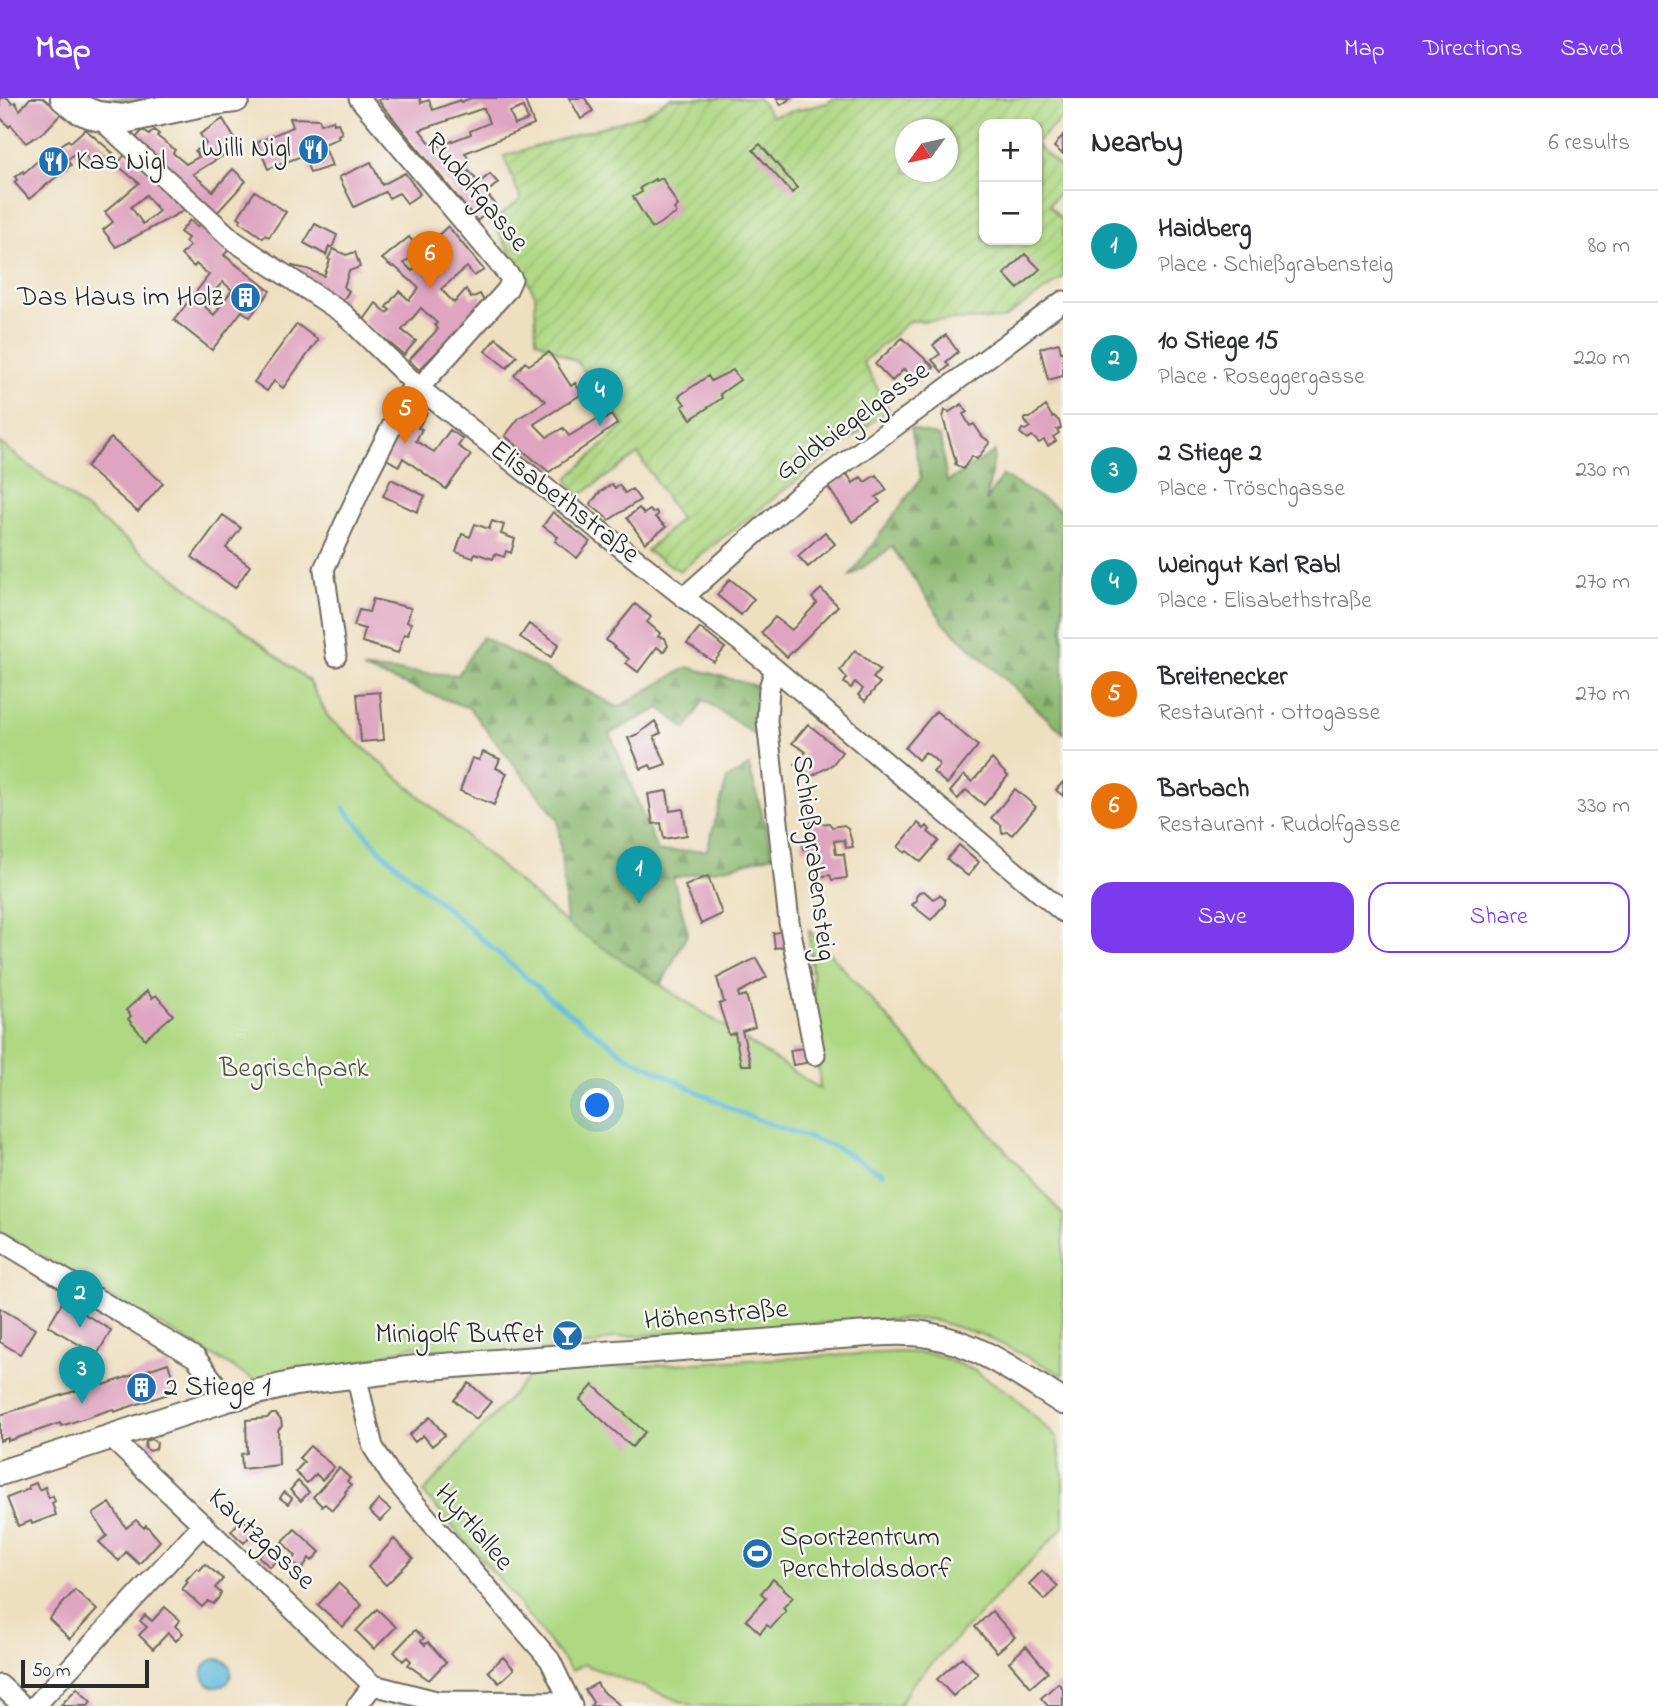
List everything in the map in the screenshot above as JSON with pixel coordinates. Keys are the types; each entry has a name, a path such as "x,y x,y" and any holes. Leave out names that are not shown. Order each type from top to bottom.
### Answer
{"main road":[{"name":"Elisabethstraße","path":"65,98 79,109 97,116"},
{"path":"97,116 123,119 202,102 235,98"}],"street":[{"name":"Rudolfgasse","path":"359,98 512,279 507,290 416,386"},
{"name":"Elisabethstraße","path":"97,116 234,241 344,314 416,386 775,668 1063,912"},
{"name":"Goldbiegelgasse","path":"684,597 797,496 923,406 1063,300"},
{"path":"336,656 324,569 366,477 416,386"},
{"name":"Schießgrabensteig","path":"775,668 769,688 767,722 789,922 815,1055"},
{"path":"1,1241 196,1358 227,1399"},
{"name":"Höhenstraße","path":"0,1473 227,1399 295,1383 416,1368 902,1333 926,1334 952,1340 983,1352 1063,1402"},
{"name":"Hyrtlallee","path":"356,1375 373,1447 386,1467 550,1660 571,1704"},
{"name":"Kautzgasse","path":"110,1437 373,1685"},
{"path":"35,1706 203,1524"},
{"path":"0,1685 23,1706"},
{"path":"357,1706 373,1685 436,1700 571,1704"}],"green space":[{"path":"93,98 151,98 118,105"},
{"path":"670,98 758,98 772,116 828,103 834,98 1063,98 1063,117 1042,137 1042,119 979,119 979,245 1042,245 1042,150 1063,170 1063,188 1049,205 1063,221 1063,278 1003,319 909,321 863,362 889,409 680,571 646,551 680,519 638,454 579,496 567,479 625,425 577,362 536,340 535,294 492,221 521,200 504,156 643,115"},
{"path":"911,428 940,437 947,482 995,451 986,502 1002,475 1063,511 1063,733 944,623 892,547 849,577 921,478"},
{"path":"0,443 309,681 328,717 567,924 558,819 469,708 363,669 458,675 482,637 618,707 688,667 759,687 755,735 704,700 686,729 660,708 610,733 658,852 707,850 727,779 749,766 773,855 673,878 688,933 661,985 820,1089 809,930 1063,1215 809,1215"},
{"name":"Begrischpark","path":"0,443 309,681 328,717 568,925 820,1089 809,930 1063,1215 1063,1375 983,1335 929,1319 615,1337 593,1345 462,1358 423,1353 423,1346 413,1346 357,1364 258,1382 0,1232"},
{"name":"Sportzentrum Perchtoldsdorf","path":"900,1352 934,1354 973,1370 1012,1395 1057,1438 1063,1473 1063,1528 911,1685 899,1706 693,1706 583,1664 572,1671 500,1580 423,1493 530,1375 602,1368"}],"water":[{"path":"217,1659 227,1663 231,1673 227,1683 217,1687 207,1683 203,1673 207,1663"}],"building":[{"path":"0,98 8,98 12,104 15,102 20,110 30,98 43,98 62,113 45,131 26,143 11,125 9,127 0,117"},
{"path":"420,98 421,103 429,100 433,110 471,98 524,98 534,125 465,153 470,161 460,167 466,174 469,171 479,183 490,174 498,183 486,193 496,205 477,221 378,100","holes":["523,107 528,120 515,125 510,112","484,108 489,123 470,131 471,134 434,148 420,130"]},
{"path":"569,98 585,98 593,111 581,119"},
{"path":"776,98 791,98 781,105"},
{"path":"290,118 319,119 321,124 333,120 334,124 338,123 342,133 338,135 339,138 324,144 332,166 310,173 304,155 268,169 257,142 293,127"},
{"path":"223,119 239,146 193,174 213,191 233,169 246,181 215,215 134,140 143,130 149,135 154,130 186,164 199,157 195,151 206,144 200,134"},
{"name":"Kas Nigl","path":"85,129 113,153 94,167 83,152 78,157 75,153 67,160 71,165 29,199 14,182 17,180 15,177 23,171 24,173 51,149 53,151 68,140 71,142"},
{"path":"1063,135 1063,154 1054,147"},
{"path":"760,144 797,188 792,193 753,150"},
{"path":"126,153 151,173 172,199 185,210 116,247 103,230 113,222 105,212 139,183 117,165","holes":["146,195 159,211 143,224 131,207"]},
{"path":"371,162 382,185 405,173 420,194 407,203 399,193 389,198 385,192 354,207 339,177"},
{"path":"662,178 678,206 674,209 677,213 652,228 633,197 642,192 640,188"},
{"path":"255,191 286,212 269,237 265,235 263,238 240,222 238,217"},
{"name":"Das Haus im Holz","path":"190,220 197,227 200,223 230,248 224,255 270,291 250,317 242,311 212,350 174,320 209,275 196,264 194,267 181,255 190,246 185,242 188,238 180,232","holes":["223,282 232,290 214,315 202,304"]},
{"path":"315,224 337,235 326,255 304,243"},
{"path":"448,226 484,270 474,276 467,267 441,289 454,303 466,289 471,298 480,294 485,303 419,370 409,360 438,329 435,325 437,323 421,308 402,330 416,341 404,355 363,321 376,303 387,313 390,310 386,307 399,291 409,300 419,288 382,259 409,237 420,250 404,263 412,271 434,251 429,244"},
{"path":"333,249 346,255 355,252 360,267 349,271 344,287 349,291 341,304 290,274 292,266 324,276"},
{"path":"1025,254 1040,269 1018,289 1004,274"},
{"path":"297,324 318,340 283,388 274,381 267,391 254,382"},
{"path":"946,335 958,352 946,362 949,366 942,372 932,360 940,354 933,345"},
{"path":"496,338 517,356 507,368 485,351"},
{"path":"902,338 934,367 918,383 904,369 892,381 875,364"},
{"path":"1059,343 1063,352 1063,376 1048,380 1040,348"},
{"path":"549,352 571,386 575,383 582,394 534,424 547,437 563,428 569,436 597,419 600,423 611,415 617,424 549,472 505,436 519,418 546,401 514,375 525,362 529,365"},
{"path":"733,370 740,380 720,394 722,398 691,419 679,396 708,376 711,381"},
{"path":"412,402 427,413 418,428 422,429 416,441 434,452 450,430 463,439 458,446 471,455 446,489 403,458 399,466 383,457"},
{"path":"962,404 967,412 963,414 970,426 974,424 990,442 977,459 972,456 963,469 955,464 943,418 945,410 949,412"},
{"path":"1046,406 1052,417 1059,421 1061,428 1053,437 1056,441 1048,446 1044,440 1039,443 1032,436 1027,439 1020,433 1022,429 1030,427 1025,418 1030,418"},
{"path":"111,438 163,483 138,512 86,467"},
{"path":"847,474 853,483 861,477 865,482 876,475 887,490 876,497 880,502 852,522 828,487"},
{"path":"391,479 425,496 417,512 383,496"},
{"path":"612,484 615,488 619,485 625,493 632,489 640,500 609,520 590,504 600,492"},
{"path":"639,508 644,514 650,510 652,513 656,511 658,515 655,517 666,527 645,543 627,518"},
{"path":"553,512 590,542 577,558 555,541 558,537 543,526"},
{"path":"223,515 241,528 226,548 250,566 235,588 192,557"},
{"path":"492,521 504,525 501,534 515,539 511,553 506,551 504,557 495,554 493,559 475,553 473,558 456,552 462,534 470,537 475,524 489,529"},
{"path":"825,532 835,544 808,567 798,556"},
{"path":"730,579 754,599 741,615 717,595"},
{"path":"821,589 838,606 787,657 761,633 775,617 792,630 817,603 812,598"},
{"path":"373,599 411,608 407,622 411,623 408,635 404,634 398,653 362,642 365,629 354,626 359,610 369,612"},
{"path":"635,604 651,617 647,622 660,633 658,637 665,638 668,646 663,652 657,647 638,672 626,663 629,659 606,640"},
{"path":"529,624 559,644 551,657 520,637"},
{"path":"700,628 725,648 714,662 687,644"},
{"path":"855,650 880,670 873,678 880,683 865,701 858,695 863,689 855,682 851,688 844,683 847,678 840,670"},
{"path":"380,692 384,740 361,742 357,694"},
{"path":"936,711 978,746 947,784 933,772 940,765 933,758 925,752 918,760 905,748"},
{"path":"655,721 661,733 654,736 666,764 652,769 650,765 641,769 628,738"},
{"path":"808,724 842,752 833,764 810,777 795,764 806,752 792,743"},
{"path":"483,752 500,759 496,768 507,773 494,805 460,791 472,758 479,760"},
{"path":"992,759 1008,776 984,805 966,790 958,799 950,792 964,775 972,782"},
{"path":"1063,782 1063,796 1056,790"},
{"path":"1015,789 1036,807 1012,835 1008,832 1002,833 1001,825 991,818"},
{"path":"667,791 670,811 683,809 687,835 664,839 661,823 653,824 648,794"},
{"path":"820,820 820,824 829,823 832,827 844,825 848,828 853,847 846,848 844,840 834,841 836,854 844,854 847,878 832,880 830,875 817,877 814,862 810,863 808,848 803,849 802,841 812,840 809,825 812,821"},
{"path":"918,823 924,829 927,826 930,830 928,832 939,841 921,862 898,847"},
{"path":"959,845 979,862 968,876 947,859"},
{"path":"708,876 722,914 701,924 685,886"},
{"path":"924,891 933,899 940,895 945,900 945,904 931,920 912,905 919,892"},
{"path":"786,931 788,946 775,948 773,933"},
{"path":"756,958 767,977 738,993 739,997 746,995 755,1027 742,1031 751,1065 741,1065 735,1033 729,1035 719,1004 724,1002 717,978"},
{"path":"147,991 152,998 156,995 173,1015 145,1039 128,1019 131,1016 126,1010"},
{"path":"804,1048 806,1063 793,1065 790,1050"},
{"path":"63,1301 111,1330 97,1355 48,1326"},
{"path":"0,1308 35,1329 20,1354 0,1342"},
{"name":"Minigolf Buffet","path":"558,1325 581,1331 576,1345 554,1339"},
{"path":"168,1363 177,1391 114,1412 113,1409 61,1426 60,1423 8,1441 8,1438 0,1441 0,1415"},
{"path":"469,1383 491,1402 476,1419 454,1400"},
{"path":"593,1385 645,1432 632,1447 580,1400"},
{"path":"276,1414 281,1420 282,1426 278,1430 279,1465 242,1469 241,1454 247,1453 246,1420 267,1418"},
{"path":"430,1417 445,1435 432,1446 423,1435 415,1442 409,1435"},
{"path":"151,1439 157,1443 156,1449 150,1451 145,1448 146,1441"},
{"path":"310,1446 334,1467 322,1480 316,1474 307,1483 295,1472 304,1462 299,1458"},
{"path":"339,1468 350,1478 347,1481 351,1485 332,1510 325,1504 322,1506 313,1497"},
{"path":"298,1481 309,1492 301,1501 290,1490"},
{"path":"36,1483 39,1490 45,1487 49,1498 53,1496 56,1515 18,1526 7,1498 29,1489 28,1486"},
{"path":"284,1492 292,1498 288,1504 280,1498"},
{"path":"379,1500 391,1510 380,1521 369,1511"},
{"path":"110,1503 126,1528 136,1520 144,1528 146,1525 160,1541 139,1564 126,1552 119,1561 99,1542 107,1536 93,1514"},
{"path":"242,1519 255,1530 244,1543 231,1531"},
{"path":"295,1529 320,1552 312,1561 309,1558 301,1571 292,1560 296,1556 282,1542"},
{"path":"394,1539 413,1558 386,1585 368,1567"},
{"path":"269,1545 281,1556 270,1567 259,1557"},
{"path":"205,1564 223,1579 215,1588 221,1593 218,1599 213,1604 208,1601 202,1607 182,1589 197,1568 200,1570"},
{"path":"1042,1571 1058,1586 1045,1600 1029,1584"},
{"path":"773,1579 793,1597 783,1608 786,1611 771,1628 767,1625 760,1633 746,1620 766,1598 761,1593"},
{"path":"338,1583 362,1605 343,1627 318,1605"},
{"path":"75,1590 97,1610 70,1639 49,1619"},
{"path":"165,1607 180,1620 175,1626 183,1633 176,1641 168,1633 153,1649 139,1635 147,1627 140,1621 145,1615 152,1621"},
{"path":"377,1609 396,1627 374,1649 356,1631"},
{"path":"992,1611 1015,1637 997,1652 975,1627"},
{"path":"415,1630 424,1638 421,1641 425,1645 428,1642 446,1662 429,1680 408,1665 411,1661 407,1657 403,1661 394,1652"},
{"path":"1026,1646 1048,1672 1031,1687 1009,1662"},
{"path":"503,1657 514,1669 499,1683 488,1671"},
{"path":"962,1657 978,1674 953,1696 937,1679"},
{"path":"597,1683 601,1690 621,1706 591,1706 593,1702 585,1690"},
{"path":"1058,1683 1063,1688 1063,1706 1048,1706 1041,1698"},
{"path":"77,1688 91,1702 88,1706 60,1706"}],"waterway":[{"path":"344,808 382,852 552,1000 625,1055 738,1112 837,1148 883,1174"}],"place":[{"name":"Willi Nigl","path":"314,149"},
{"name":"Kas Nigl","path":"53,162"},
{"name":"Barbach","path":"430,289"},
{"name":"Das Haus im Holz","path":"246,298"},
{"name":"Weingut Karl Rabl","path":"600,426"},
{"name":"Breitenecker","path":"405,444"},
{"name":"Haidberg","path":"639,904"},
{"name":"10 Stiege 15","path":"80,1328"},
{"name":"Minigolf Buffet","path":"567,1335"},
{"name":"2 Stiege 1","path":"141,1388"},
{"name":"2 Stiege 2","path":"82,1404"},
{"name":"Sportzentrum Perchtoldsdorf","path":"757,1554"}]}
